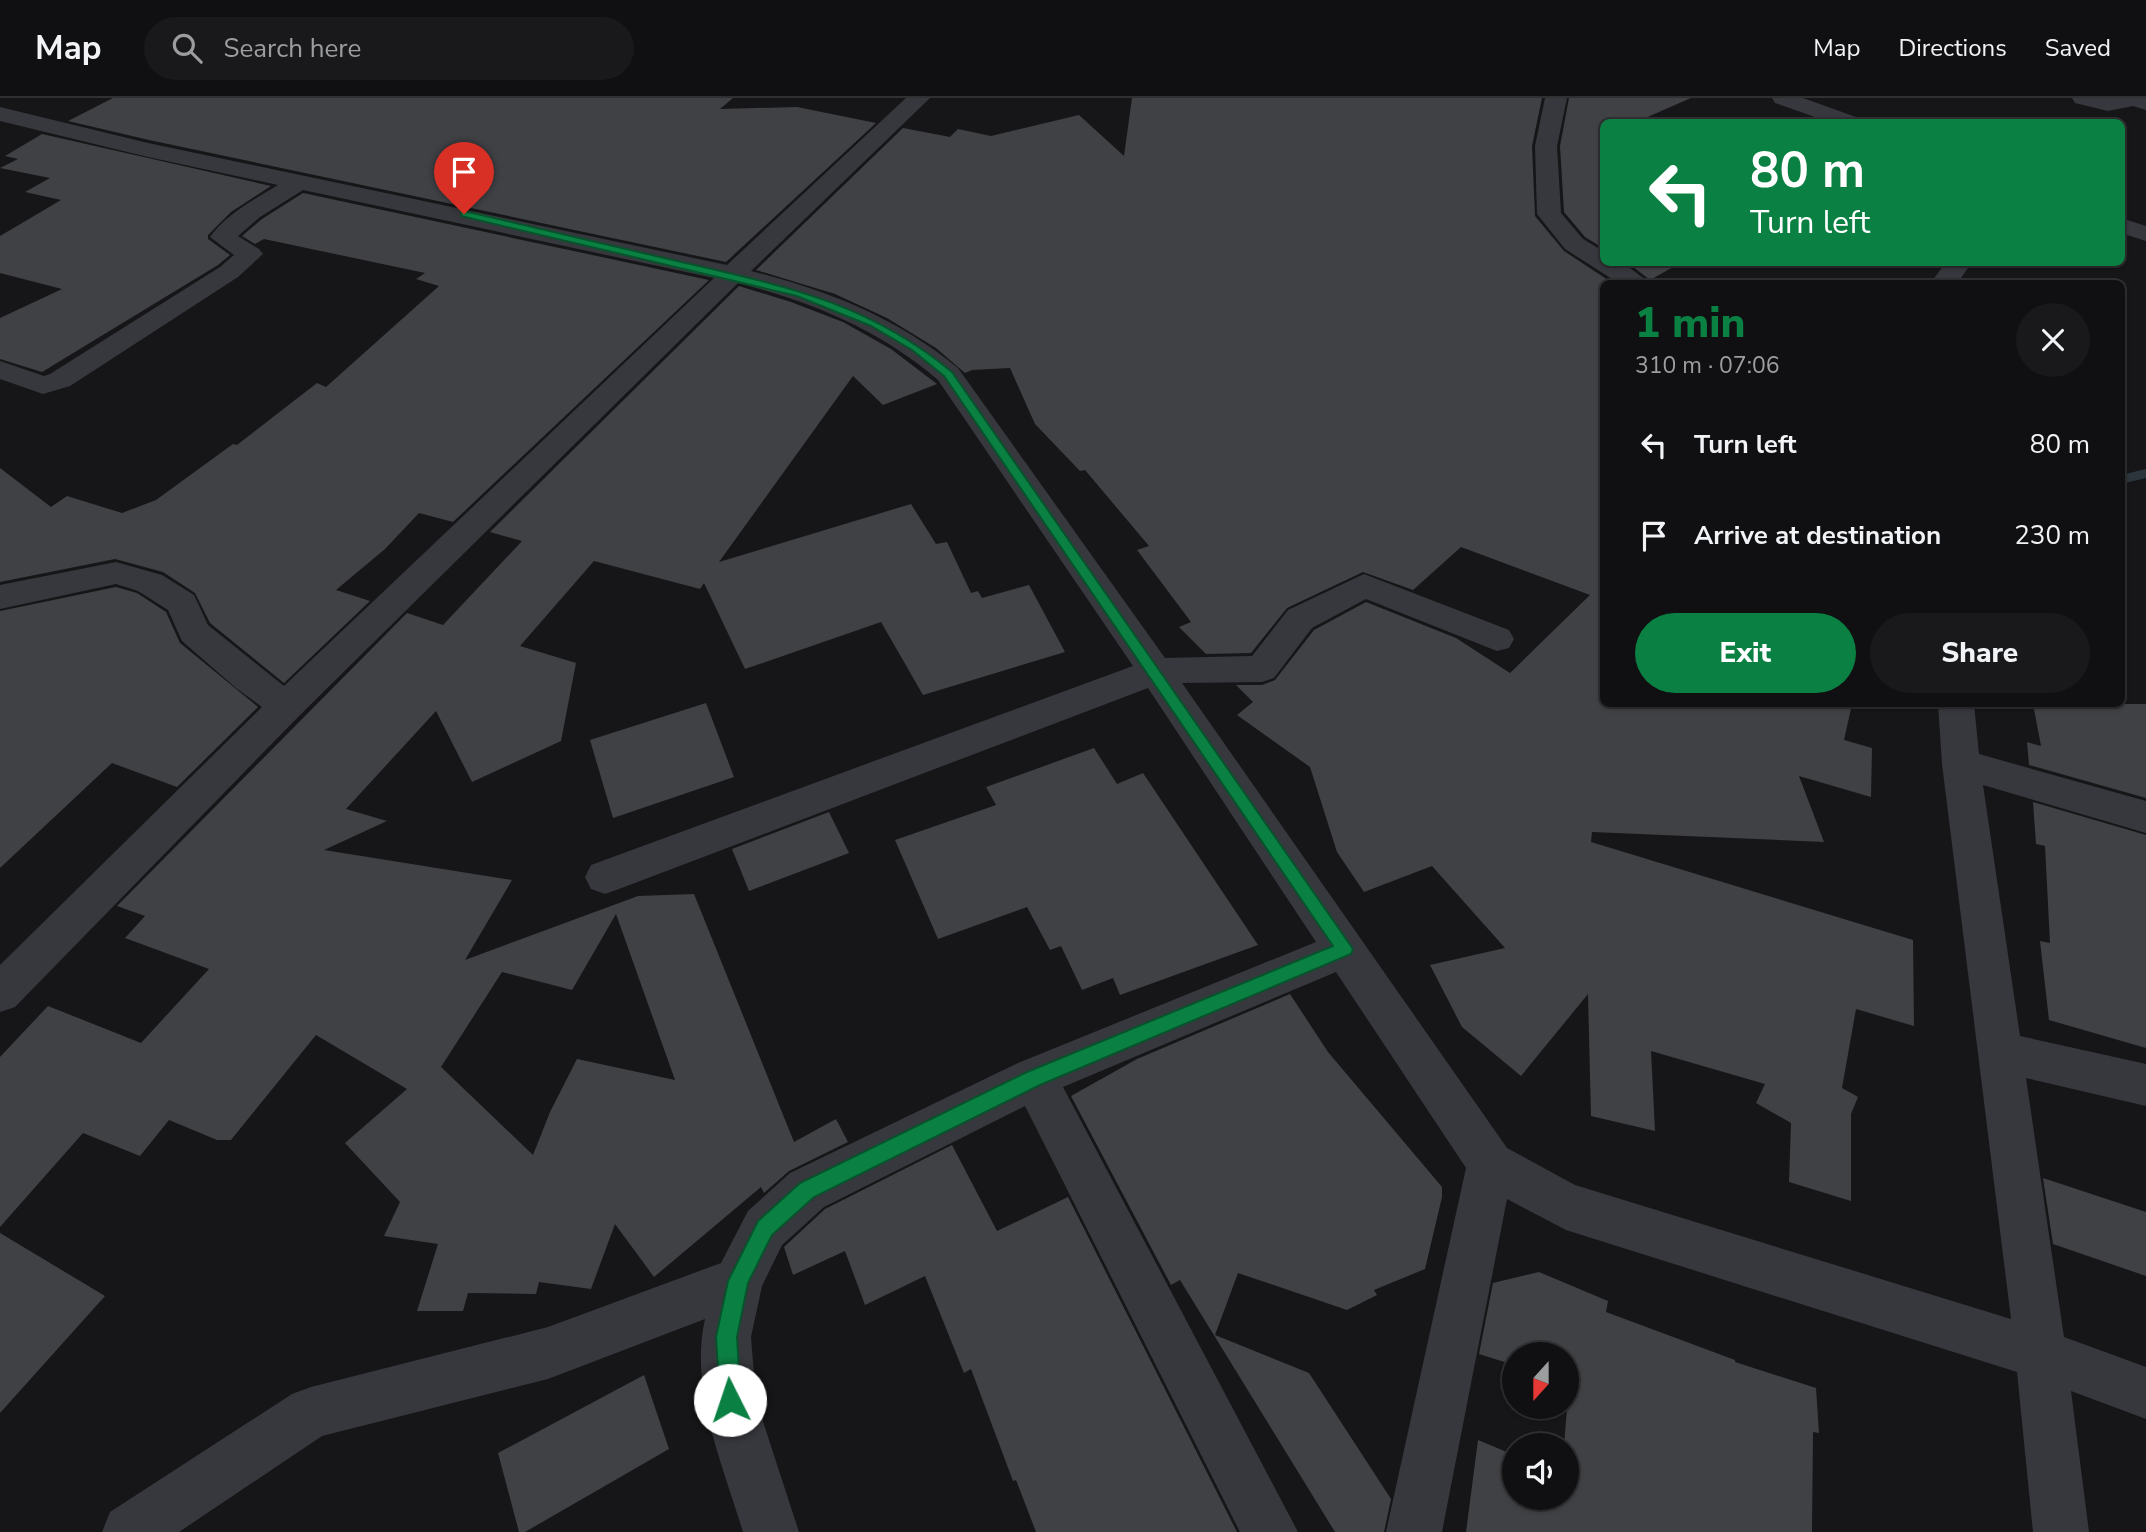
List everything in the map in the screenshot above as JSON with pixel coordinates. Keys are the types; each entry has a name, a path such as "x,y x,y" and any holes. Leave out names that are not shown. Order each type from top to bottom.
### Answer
{"street":[{"path":"1556,98 1546,146 1549,214 1574,244 1600,260"},
{"path":"1783,98 1840,119"},
{"path":"2083,98 2108,104 2139,100"},
{"path":"0,993 286,706 731,275 918,100"},
{"path":"2110,119 2139,100"},
{"path":"0,114 123,145 298,183 411,202 731,275 800,293 854,314 916,348 948,374 1490,1164 1566,1206 2041,1354 2146,1393"},
{"path":"0,369 43,385 60,380 229,272 250,254 222,237 251,212 298,183"},
{"path":"2125,226 2146,234"},
{"path":"1609,266 1632,280"},
{"path":"1946,280 1957,266"},
{"path":"0,597 116,573 149,583 182,603 194,632 248,679 286,706"},
{"path":"605,877 1154,671 1262,669 1300,619 1364,586 1497,639"},
{"path":"1956,707 1961,764 2041,1354 2061,1532"},
{"path":"1961,764 2146,817"},
{"path":"771,1532 730,1400 726,1337 738,1281 765,1228 807,1190 1034,1079 1345,949"},
{"path":"2001,1052 2146,1085"},
{"path":"1034,1079 1270,1532"},
{"path":"1414,1532 1490,1164"},
{"path":"131,1532 310,1413 548,1353 738,1281"}],"building":[{"path":"113,98 733,98 720,109 797,107 876,123 726,262 68,121"},
{"path":"1132,98 1542,98 1532,146 1535,216 1564,251 1608,280 1600,280 1600,707 1851,707 1844,740 1872,748 1871,797 1799,776 1824,842 1592,832 1591,842 1913,940 1914,1026 1856,1009 1842,1088 1858,1097 1851,1114 1851,1201 1789,1182 1791,1123 1756,1103 1765,1084 1651,1051 1655,1131 1591,1116 1588,994 1521,1076 1462,1027 1430,965 1505,948 1432,866 1364,892 1337,852 1310,767 1237,715 1253,702 1236,685 1262,685 1275,680 1314,630 1366,602 1456,638 1510,673 1590,595 1461,547 1413,590 1363,572 1287,608 1251,653 1206,654 1179,627 1191,622 1137,550 1149,546 1085,470 1080,471 1035,424 1010,368 972,370 965,373 936,348 887,318 835,294 756,270 903,128 950,137 958,129 991,136 1079,115 1124,156"},
{"path":"1569,98 1691,98 1643,119 1600,119 1600,246 1585,237 1564,212 1560,146"},
{"path":"42,134 271,186 231,212 208,235 208,239 230,255 218,265 42,372 0,359 0,318 62,289 0,273 0,236 61,200 25,192 50,178 0,168 18,159 5,156"},
{"path":"303,193 709,280 453,522 419,513 385,549 336,590 370,601 284,683 210,623 195,593 163,572 115,559 0,582 0,468 51,507 67,496 122,513 156,500 233,444 237,445 317,383 326,387 439,286 416,279 425,273 264,239 255,244 242,236 262,219"},
{"path":"1632,266 1675,266 1650,280"},
{"path":"739,286 843,322 891,349 937,384 883,405 853,376 719,562 911,504 936,544 947,542 971,593 978,591 982,598 1029,585 1065,652 923,695 881,622 745,669 704,583 700,589 594,561 520,646 576,663 561,741 472,782 436,711 346,809 387,821 324,850 512,880 465,960 638,896 694,894 794,1142 836,1119 848,1142 789,1171 764,1193 761,1187 654,1277 615,1224 591,1289 539,1282 536,1294 468,1293 463,1311 417,1311 438,1244 384,1236 400,1202 345,1143 407,1089 316,1035 231,1140 217,1140 169,1120 140,1156 83,1133 0,1227 0,1057 48,1006 141,1043 209,969 125,938 145,916 117,906 407,613 443,625 522,541 490,532","holes":["616,914 675,1080 577,1059 550,1112 533,1155 441,1067 502,972 572,990"]},
{"path":"116,587 137,593 166,612 180,643 258,707 177,787 112,763 0,868 0,611"},
{"path":"706,703 734,777 613,818 590,740"},
{"path":"2125,704 2146,704 2146,798 2029,765 2027,742 2041,746 2034,707 2125,707"},
{"path":"1094,748 1117,784 1143,773 1258,945 1120,995 1113,978 1082,990 1061,946 1050,950 1027,907 938,939 895,840 996,805 986,787"},
{"path":"2033,802 2146,835 2146,1048 2049,1020 2040,941 2050,943 2045,846 2036,844"},
{"path":"829,812 849,853 749,891 732,849"},
{"path":"1290,994 1328,1052 1442,1187 1442,1197 1425,1269 1374,1290 1377,1295 1347,1310 1238,1273 1215,1335 1309,1373 1391,1499 1384,1532 1335,1532 1180,1280 1171,1285 1071,1096 1137,1059"},
{"path":"952,1145 997,1231 1068,1197 1237,1532 1036,1532 1016,1480 1013,1481 971,1369 964,1373 925,1276 865,1305 845,1251 793,1275 784,1247 825,1209"},
{"path":"2043,1178 2146,1212 2146,1276 2053,1244"},
{"path":"0,1233 105,1296 0,1413"},
{"path":"1539,1272 1608,1301 1606,1312 1735,1362 1816,1388 1819,1433 1813,1432 1812,1532 1466,1532 1478,1440 1502,1450 1502,1510 1579,1510 1579,1433 1565,1433 1566,1419 1579,1419 1579,1342 1502,1342 1502,1361 1479,1354 1493,1283"},
{"path":"644,1375 669,1449 525,1532 519,1532 498,1453"}],"waterway":[{"path":"2125,479 2146,473"}],"route":[{"path":"464,214 800,293 875,324 916,348 948,374 1345,949 1034,1079 807,1190 765,1228 738,1281 726,1337 730,1400"}]}
